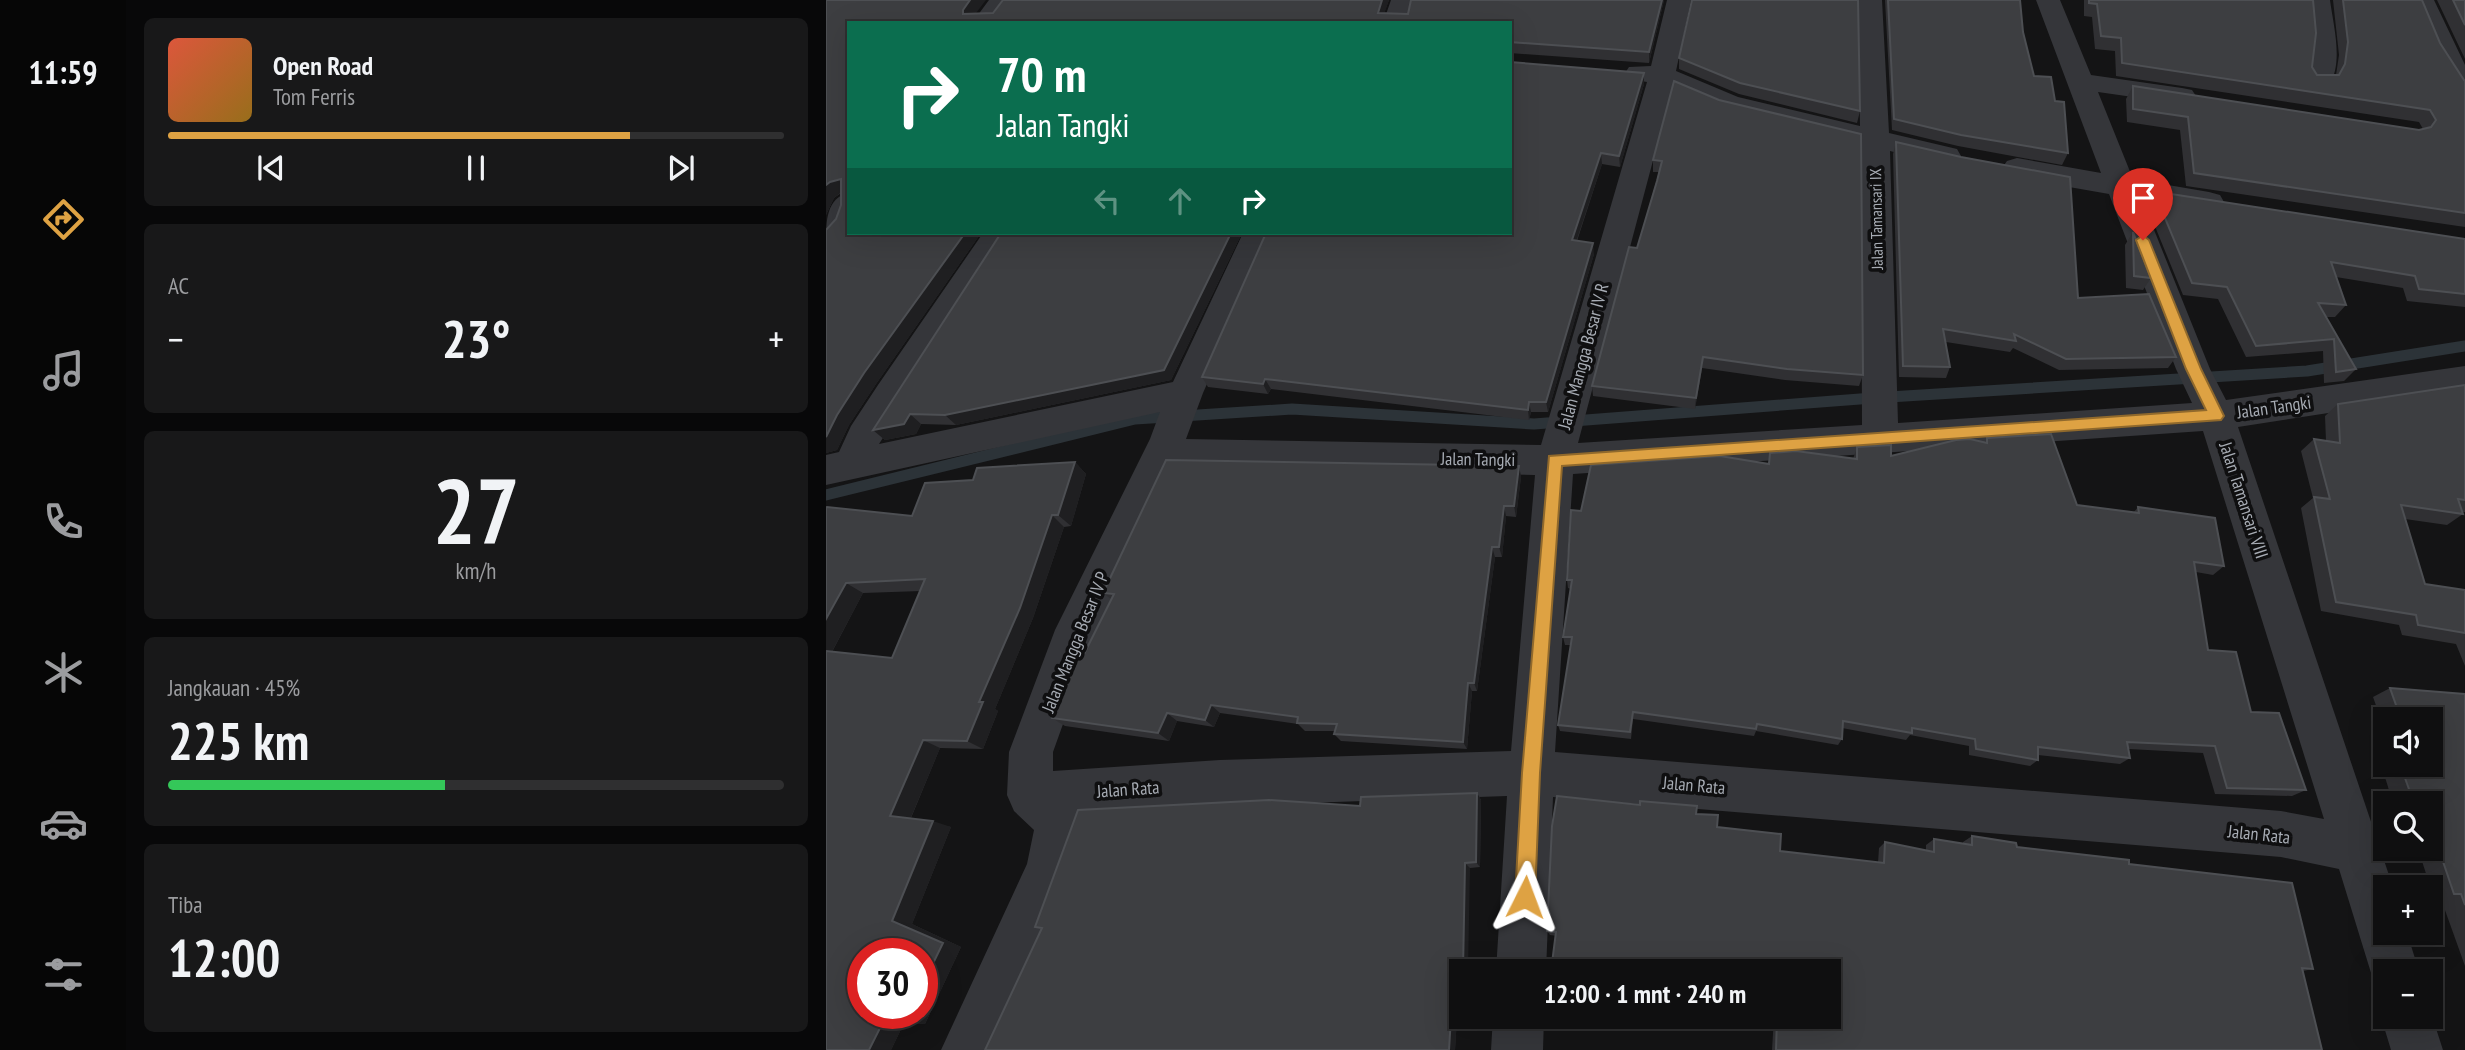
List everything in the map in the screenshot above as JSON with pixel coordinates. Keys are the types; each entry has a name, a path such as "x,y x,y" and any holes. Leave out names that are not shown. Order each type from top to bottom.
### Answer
{"street":[{"path":"986,21 1002,0"},
{"path":"1397,21 1404,0"},
{"name":"Jalan Mangga Besar IV R","path":"1522,959 1531,773 1563,428 1662,75 1679,0"},
{"name":"Jalan Tamansari IX","path":"1870,0 1879,414"},
{"name":"Jalan Tamansari VIII","path":"2048,0 2205,392 2357,849 2389,959"},
{"path":"2318,0 2323,46 2319,79"},
{"path":"2421,0 2445,55 2465,86"},
{"path":"1609,71 1662,75 1729,103 1875,139 2123,188 2236,206"},
{"path":"2079,80 2211,101"},
{"path":"826,232 847,205"},
{"path":"839,467 864,436 998,235"},
{"name":"Jalan Mangga Besar IV P","path":"1030,795 1031,751 1076,630 1257,235"},
{"name":"Jalan Tangki","path":"839,467 1174,421 1563,428 1879,414 2205,392 2465,379"},
{"name":"Jalan Rata","path":"1030,795 1220,783 1531,773 2281,834 2357,849"},
{"path":"968,1050 1050,868 1059,822 1030,795"},
{"path":"1517,1050 1518,1029"},
{"path":"2411,1029 2417,1050"}],"building":[{"path":"826,0 970,0 963,14 993,13 1003,0 1382,0 1378,13 1408,14 1411,0 1662,0 1649,52 1512,42 1512,21 847,21 847,235 964,235 864,373 826,437 826,230 836,219 841,205 841,179 826,185"},
{"path":"1692,0 1858,0 1860,111 1740,83 1679,58"},
{"path":"1888,0 2020,0 2023,32 2034,76 2051,77 2055,101 2064,102 2068,153 1961,135 1894,119"},
{"path":"2089,0 2313,0 2316,33 2312,67 2317,75 2339,75 2345,64 2348,42 2343,0 2422,0 2440,43 2465,81 2465,213 2194,173 2188,117 2133,109 2133,86 2419,130 2431,127 2436,120 2430,110 2122,63 2121,38 2101,36 2097,4 2089,3"},
{"path":"2453,0 2465,0 2465,25"},
{"path":"1512,62 1644,73 1619,156 1601,153 1572,240 1593,243 1546,402 1529,402 1528,410 1265,379 1263,384 1202,377 1265,235 1512,235"},
{"path":"1674,81 1719,100 1861,134 1863,375 1787,369 1703,357 1696,398 1592,386 1629,247 1637,248 1657,181 1662,161 1653,160"},
{"path":"1896,142 2070,177 2078,298 2149,294 2176,357 2066,359 2014,334 2016,341 1943,329 1950,367 1903,366"},
{"path":"2158,192 2465,239 2465,294 2419,289 2415,276 2331,262 2346,305 2318,303 2356,369 2336,372 2334,339 2256,346 2227,287 2192,283 2160,206"},
{"path":"2133,232 2151,278 2134,276"},
{"path":"1000,235 1230,235 1164,370 945,415 910,414 904,424 873,430"},
{"path":"2465,385 2465,500 2458,499 2463,514 2401,505 2425,584 2465,590 2465,633 2418,625 2416,615 2336,602 2314,497 2330,499 2314,439 2340,443 2338,404"},
{"path":"2051,434 2077,505 2139,513 2138,507 2215,518 2224,566 2194,562 2208,650 2236,652 2251,712 2279,713 2306,790 2227,788 2215,746 2127,742 2130,758 2038,747 2038,760 1976,749 1975,739 1912,728 1912,733 1843,721 1842,739 1757,724 1756,729 1633,712 1630,732 1558,725 1572,637 1563,637 1572,580 1567,580 1571,510 1581,511 1591,465 1720,456 1769,464 1770,453 1796,451 1857,459 1857,447 1891,445 1891,456 1956,440 1970,439 1987,443 1987,438"},
{"path":"1166,460 1519,466 1514,506 1504,506 1499,547 1492,547 1474,683 1468,683 1463,742 1334,734 1337,724 1297,723 1298,717 1211,705 1205,720 1167,713 1158,733 1052,718 1070,669 1079,653 1084,654 1114,594 1103,593"},
{"path":"1075,462 1058,515 1052,515 1020,608 979,702 983,702 967,741 923,740 890,816 933,821 892,921 931,938 847,938 847,1029 880,1029 869,1050 826,1050 826,651 892,658 925,579 846,583 826,619 826,508 912,516 925,483 973,480 977,468"},
{"path":"2390,688 2465,694 2465,905 2461,894 2454,894 2443,861 2443,791 2410,791 2405,777 2443,777 2443,707 2397,707"},
{"path":"1477,793 1476,862 1465,863 1463,959 1449,959 1449,1050 985,1050 1042,928 1035,927 1078,810 1269,800 1360,806 1361,797"},
{"path":"1557,796 1640,805 1640,801 1697,806 1696,814 1718,815 1717,827 1781,834 1780,851 1884,863 1885,842 1934,852 1934,839 1972,845 1972,836 2016,843 2017,847 2129,860 2129,864 2292,883 2313,969 2302,968 2322,1050 1776,1050 1777,1029 1841,1029 1841,959 1553,959 1556,932 1547,931 1552,826"},
{"path":"938,941 943,943 938,953"}],"waterway":[{"path":"826,495 1135,419 1292,409 1534,424 1873,398 2307,371 2465,346"}],"route":[{"path":"1525,897 1531,773 1555,460 2216,416 2193,369 2143,240"}]}
